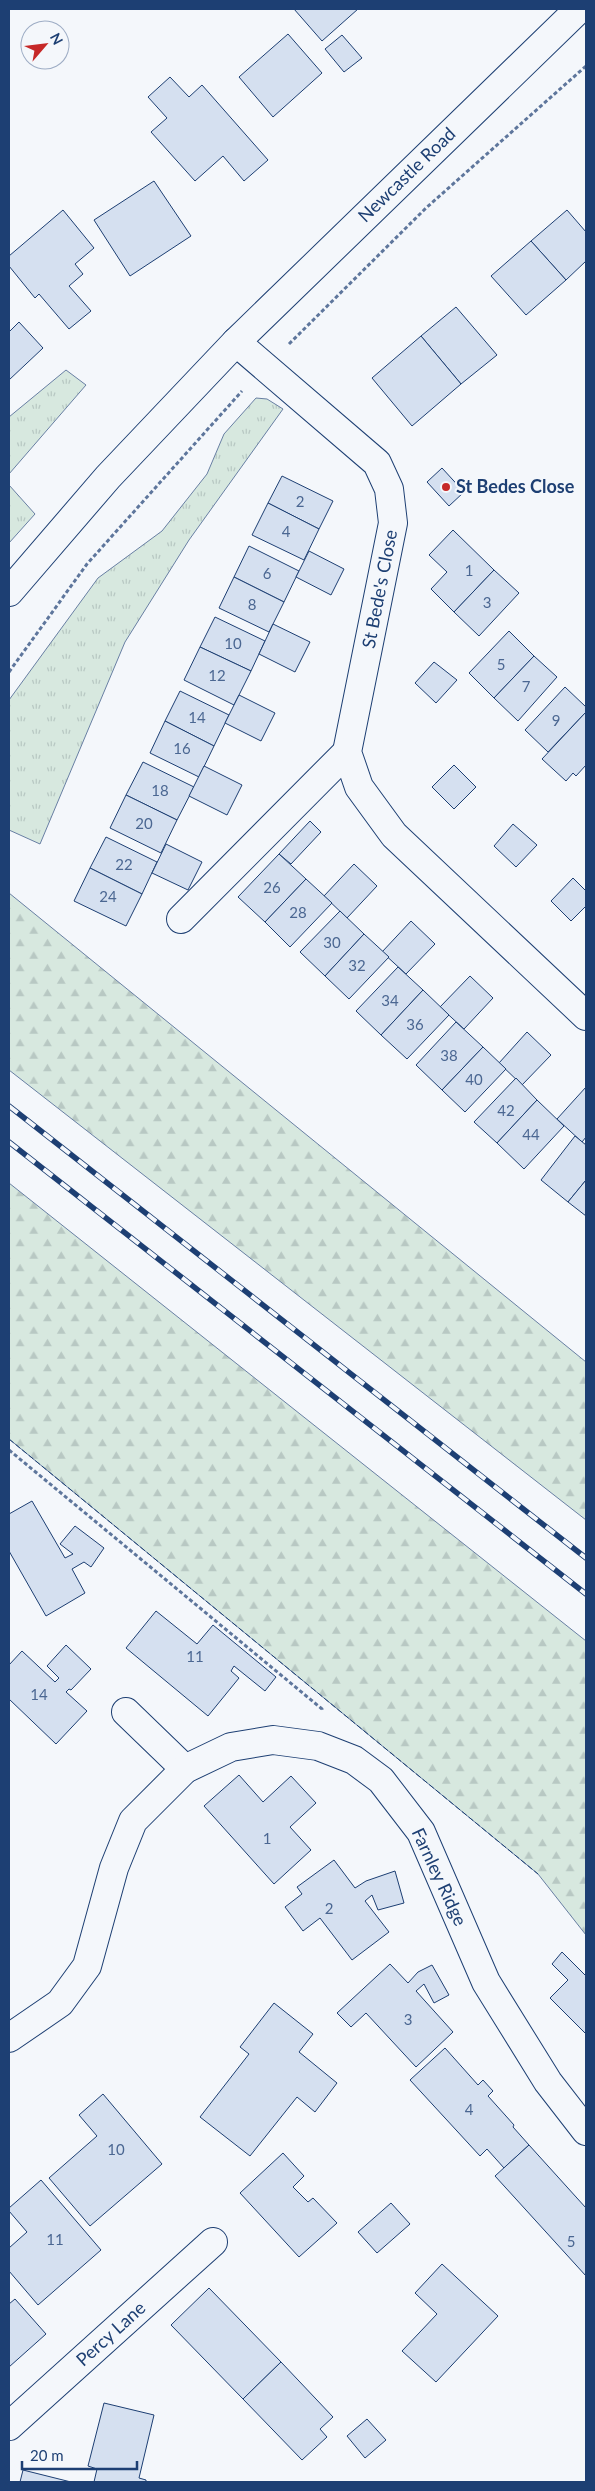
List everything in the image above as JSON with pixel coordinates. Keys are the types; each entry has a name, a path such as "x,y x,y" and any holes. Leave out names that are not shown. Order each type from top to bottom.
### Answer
{"main road":[{"name":"Newcastle Road","path":"9,592 108,477 236,342 579,9"},
{"name":"St Bede's Close","path":"236,342 377,463 389,489 393,523 347,752"},
{"path":"181,919 347,752 360,788 394,835 586,1016"},
{"path":"126,1712 185,1769"},
{"name":"Farnley Ridge","path":"10,2036 60,2003 87,1966 114,1868 133,1821 185,1769 231,1748 273,1740 318,1746 354,1760 381,1780 421,1832 486,1982 548,2082 586,2131"},
{"name":"Percy Lane","path":"9,2426 213,2242"}],"path":[{"path":"9,672 87,564 265,367 426,208 586,66"},
{"path":"9,1450 322,1709 318,1746"}],"green space":[{"path":"66,370 86,385 9,474 9,417"},
{"path":"256,398 267,399 283,409 189,540 125,642 40,844 9,830 9,700 98,578 162,531 207,474 224,434"},
{"path":"9,485 35,514 9,543"},
{"path":"9,893 586,1362 586,1520 9,1070"},
{"path":"9,1183 586,1641 586,1935 538,1874 9,1439"}],"building":[{"path":"294,9 358,9 322,41"},
{"path":"288,34 322,73 273,117 239,77"},
{"path":"342,35 362,58 344,72 325,49"},
{"path":"170,77 189,97 202,85 268,160 244,181 223,156 195,181 151,132 167,118 148,97"},
{"path":"154,181 191,236 130,276 94,220"},
{"path":"63,210 94,248 75,264 83,274 69,286 91,311 69,329 39,294 35,298 9,266 9,256"},
{"path":"567,210 586,232 586,261 566,280 531,241"},
{"path":"531,241 566,280 526,315 491,276"},
{"path":"456,307 497,355 461,384 421,336"},
{"path":"19,322 43,348 9,380 9,332"},
{"path":"421,336 461,384 412,426 372,378"},
{"name":"St Bedes Close","path":"442,468 464,492 449,506 427,482"},
{"path":"282,476 333,501 319,529 268,503"},
{"path":"268,503 319,529 304,560 252,535"},
{"path":"453,530 494,570 454,612 431,589 447,572 429,555"},
{"path":"249,546 299,571 284,602 234,577"},
{"path":"309,551 344,569 331,595 296,577"},
{"path":"494,570 519,593 479,636 454,612"},
{"path":"234,577 284,602 269,632 219,608"},
{"path":"215,617 265,641 251,671 200,647"},
{"path":"273,624 310,642 295,672 259,654"},
{"path":"509,631 534,656 494,698 469,673"},
{"path":"200,647 251,671 234,705 184,680"},
{"path":"534,656 557,677 518,721 494,698"},
{"path":"434,662 457,680 436,703 415,683"},
{"path":"565,687 586,707 586,712 548,752 525,730"},
{"path":"180,691 229,715 214,746 165,721"},
{"path":"239,695 275,713 261,741 225,723"},
{"path":"586,712 586,765 576,776 573,773 566,781 542,759"},
{"path":"165,721 214,746 199,777 150,753"},
{"path":"143,762 194,787 177,820 126,795"},
{"path":"454,765 476,787 454,809 432,787"},
{"path":"204,766 242,785 227,815 189,796"},
{"path":"126,795 177,820 161,853 110,828"},
{"path":"310,821 321,832 291,864 279,854"},
{"path":"513,824 537,845 516,867 494,846"},
{"path":"106,837 157,862 142,894 90,868"},
{"path":"166,844 202,862 188,890 152,873"},
{"path":"279,854 306,879 265,922 238,897"},
{"path":"354,864 377,886 347,918 324,896"},
{"path":"90,868 142,894 126,926 74,901"},
{"path":"573,878 586,891 586,906 571,921 551,901"},
{"path":"306,879 332,903 290,947 265,922"},
{"path":"340,911 364,934 325,976 300,952"},
{"path":"411,921 435,944 406,974 382,952"},
{"path":"364,934 389,957 349,999 325,976"},
{"path":"398,967 423,990 381,1035 356,1011"},
{"path":"470,976 493,998 464,1029 440,1007"},
{"path":"423,990 449,1015 407,1059 381,1035"},
{"path":"456,1022 483,1047 442,1090 416,1065"},
{"path":"527,1032 551,1055 522,1085 499,1063"},
{"path":"483,1047 506,1069 465,1112 442,1090"},
{"path":"516,1078 537,1100 497,1143 474,1122"},
{"path":"586,1087 586,1137 582,1142 557,1119"},
{"path":"537,1100 564,1126 524,1169 497,1143"},
{"path":"575,1136 586,1145 586,1180 568,1202 541,1180"},
{"path":"586,1180 586,1216 568,1202"},
{"path":"32,1501 65,1558 73,1554 60,1544 75,1526 104,1548 91,1567 84,1562 72,1569 85,1593 46,1616 9,1551 9,1514"},
{"path":"156,1611 197,1644 213,1625 276,1677 265,1691 234,1666 231,1671 239,1678 208,1716 126,1648"},
{"path":"66,1645 91,1669 71,1690 69,1689 66,1692 87,1711 56,1744 9,1699 9,1665 22,1651 55,1682 59,1678 47,1666"},
{"path":"239,1775 263,1802 291,1776 316,1803 290,1827 311,1850 274,1884 204,1806"},
{"path":"334,1860 355,1888 366,1881 395,1871 404,1903 378,1910 372,1895 365,1901 389,1932 352,1960 320,1918 303,1931 285,1907 302,1894 297,1887"},
{"path":"562,1952 586,1976 586,2034 550,1998 568,1980 552,1964"},
{"path":"390,1964 408,1983 418,1972 432,1965 449,1995 434,2003 424,1984 416,1991 453,2032 416,2067 366,2013 351,2027 337,2013"},
{"path":"274,2003 313,2034 299,2052 337,2083 315,2112 297,2097 250,2156 200,2117 249,2054 240,2047"},
{"path":"445,2048 478,2085 483,2080 493,2091 488,2096 529,2145 504,2168 487,2149 480,2156 410,2080"},
{"path":"103,2094 162,2164 90,2226 49,2178 97,2136 79,2115"},
{"path":"529,2145 586,2208 586,2276 495,2176"},
{"path":"283,2153 304,2176 293,2187 308,2202 313,2198 337,2223 299,2257 240,2193"},
{"path":"41,2180 101,2250 38,2305 9,2271 9,2248 27,2232 9,2211 9,2208"},
{"path":"391,2203 410,2224 377,2253 358,2232"},
{"path":"442,2264 498,2316 436,2382 402,2351 437,2314 415,2293"},
{"path":"209,2288 281,2362 243,2399 171,2325"},
{"path":"15,2299 46,2334 9,2367 9,2304"},
{"path":"281,2362 333,2417 320,2429 327,2437 302,2460 243,2399"},
{"path":"104,2403 154,2415 139,2478 146,2480 146,2482 94,2482 97,2469 88,2466"},
{"path":"367,2419 386,2440 365,2458 347,2436"},
{"path":"23,2470 71,2482 20,2482"}],"railway":[{"path":"9,1106 586,1558"},
{"path":"9,1142 586,1594"}],"fence":[{"path":"9,1439 538,1874"}],"place":[{"name":"St Bedes Close","path":"446,487"}]}
